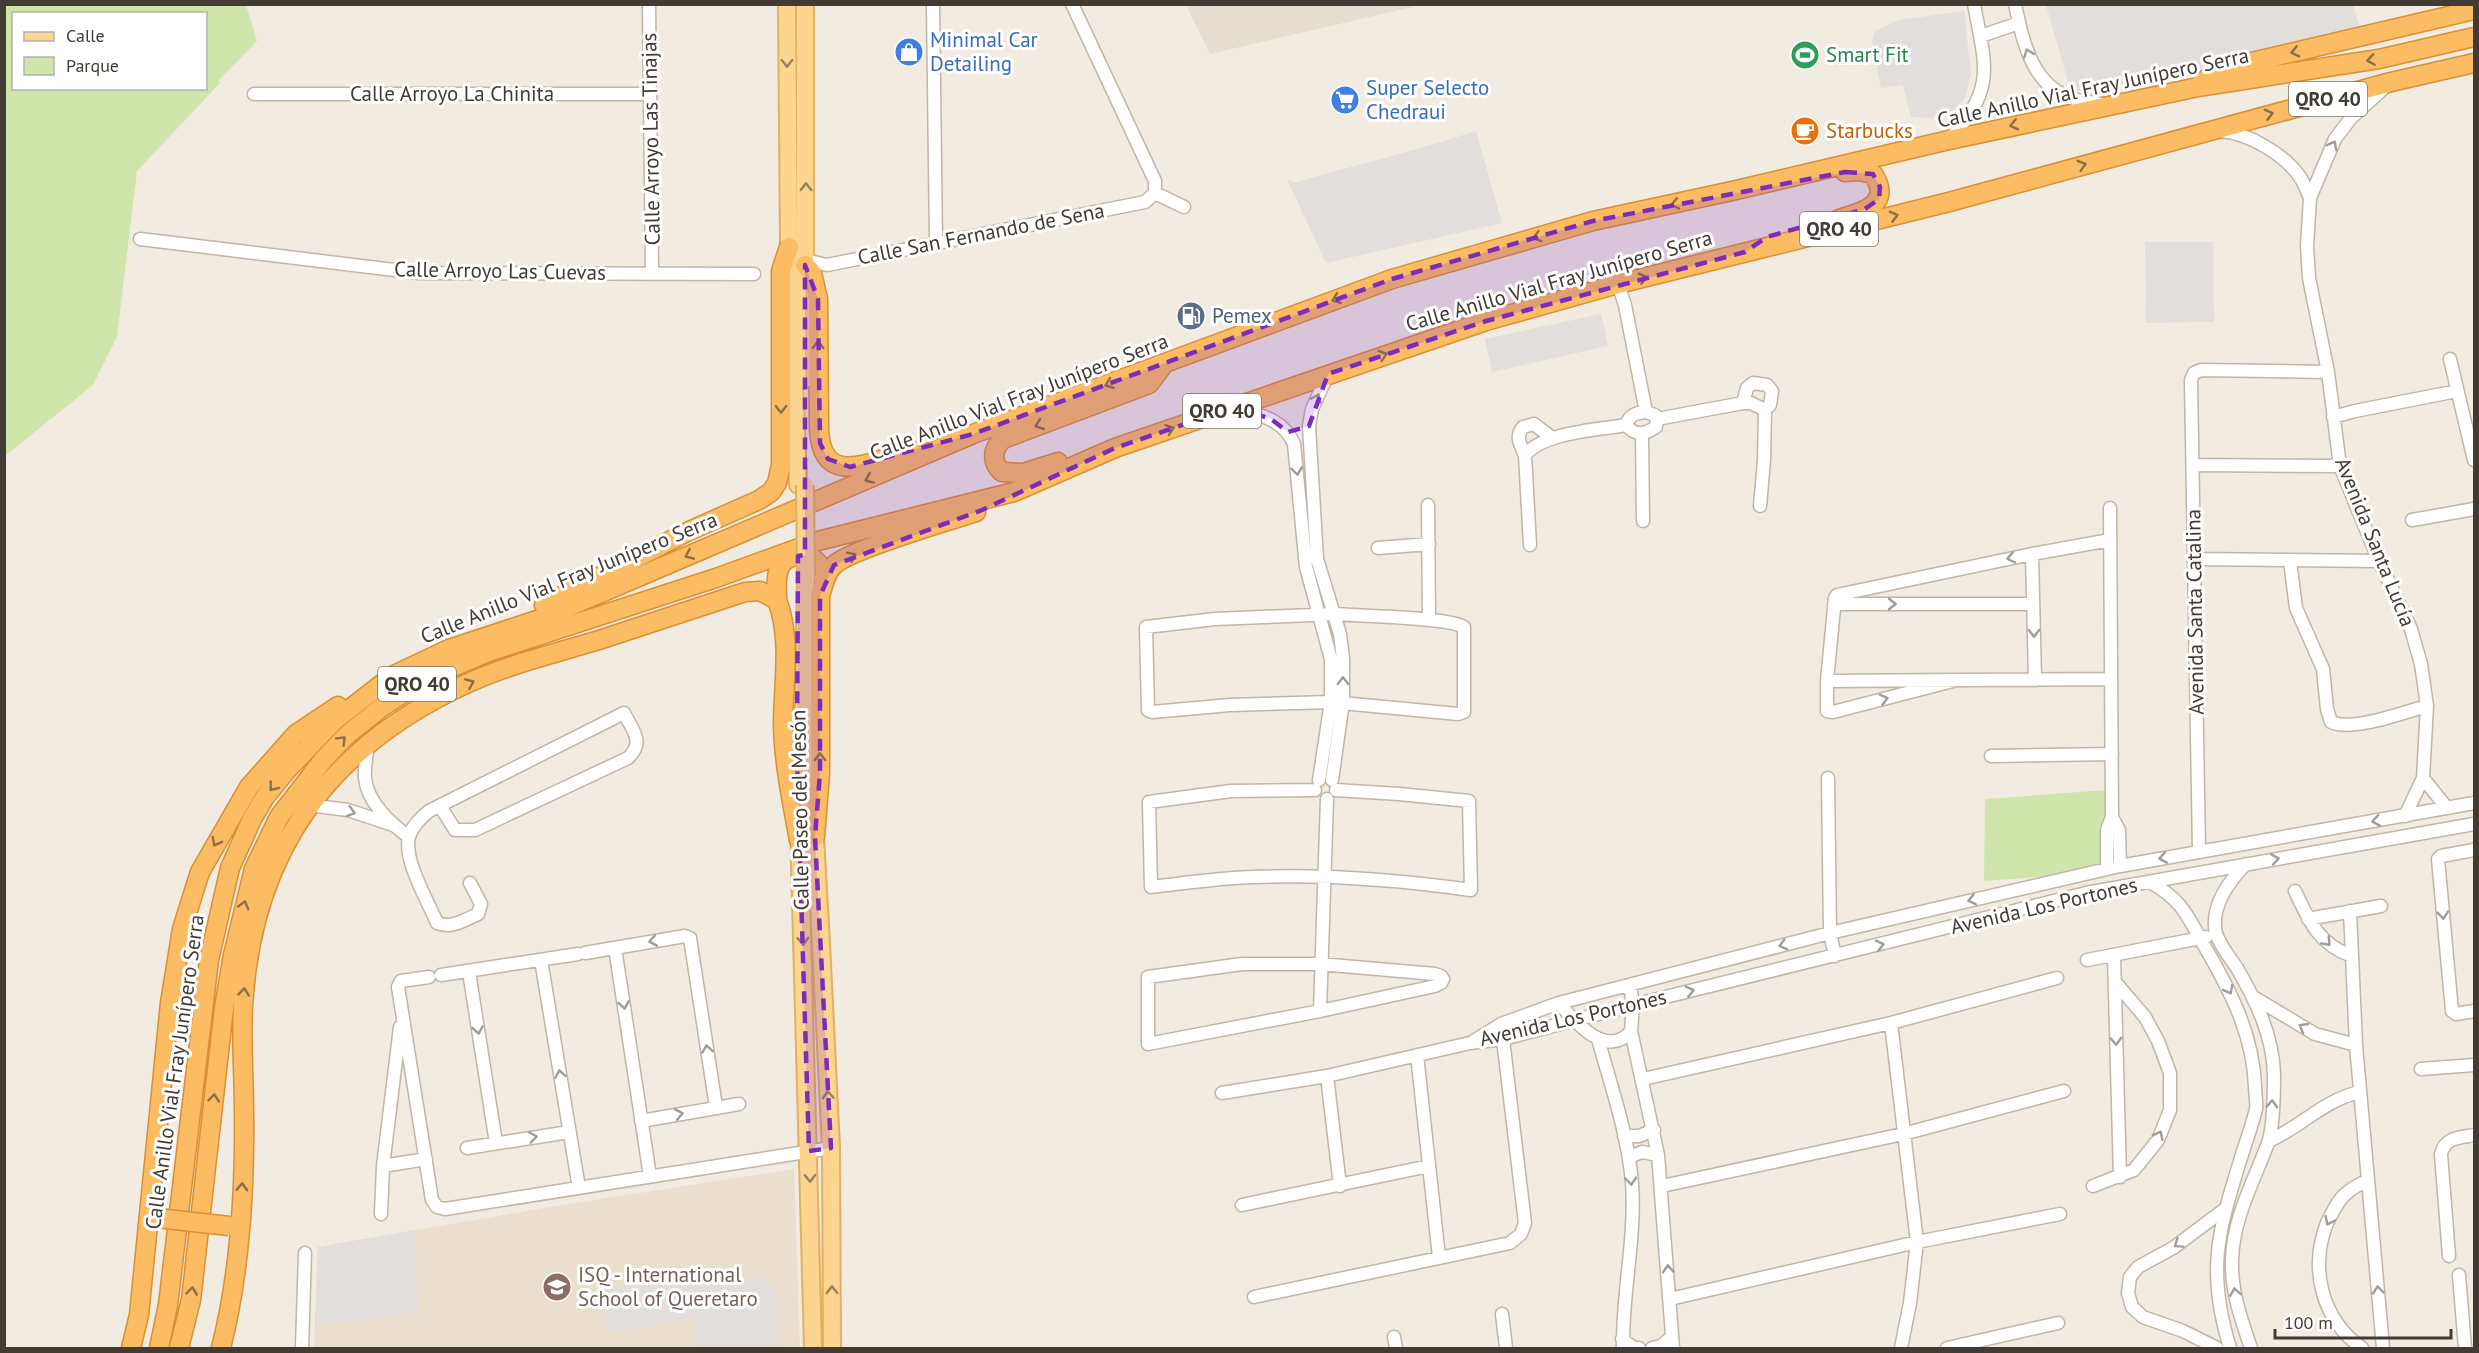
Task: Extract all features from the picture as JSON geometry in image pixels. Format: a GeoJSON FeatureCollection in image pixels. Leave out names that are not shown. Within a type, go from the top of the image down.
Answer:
{"type":"FeatureCollection","features":[{"type":"Feature","properties":{"kind":"highway"},"geometry":{"type":"LineString","coordinates":[[2198,87],[2218,70],[2475,10]]}},
{"type":"Feature","properties":{"kind":"highway","name":"Calle Anillo Vial Fray Junípero Serra"},"geometry":{"type":"LineString","coordinates":[[159,1348],[168,1305],[209,960],[230,868],[252,819],[265,797],[286,771],[334,721],[392,676],[419,662],[540,619],[973,434],[1392,279],[1593,221],[1949,140],[2106,105],[2198,87],[2379,59],[2475,37]]}},
{"type":"Feature","properties":{"kind":"highway","name":"Calle Anillo Vial Fray Junípero Serra"},"geometry":{"type":"LineString","coordinates":[[179,1348],[191,1300],[232,956],[254,869],[279,816],[317,767],[347,735],[397,696],[427,678],[491,651],[716,578],[818,541],[1014,492],[1115,448],[1486,321],[1618,284],[1948,202],[2391,82],[2471,65]]}},
{"type":"Feature","properties":{"kind":"highway"},"geometry":{"type":"LineString","coordinates":[[1732,191],[1785,187],[1845,172],[1859,171],[1873,174],[1880,187],[1879,199],[1865,209],[1852,215],[1767,237],[1745,252]]}},
{"type":"Feature","properties":{"kind":"highway"},"geometry":{"type":"LineString","coordinates":[[475,641],[643,554],[759,500],[771,492],[777,483],[781,465],[781,271],[789,247]]}},
{"type":"Feature","properties":{"kind":"highway"},"geometry":{"type":"LineString","coordinates":[[801,268],[812,273],[818,299],[819,429],[821,449],[828,459],[841,466],[862,466],[973,434]]}},
{"type":"Feature","properties":{"kind":"highway"},"geometry":{"type":"LineString","coordinates":[[1115,448],[1086,452],[1023,473],[1002,472],[994,458],[997,445],[1003,439],[1149,384],[1164,364]]}},
{"type":"Feature","properties":{"kind":"highway"},"geometry":{"type":"LineString","coordinates":[[807,839],[820,773],[820,596],[824,581],[834,565],[857,554],[982,510],[1014,492]]}},
{"type":"Feature","properties":{"kind":"highway"},"geometry":{"type":"LineString","coordinates":[[807,839],[786,767],[783,727],[785,627],[777,600],[776,580],[781,564],[789,558],[801,556],[813,558],[819,564],[824,581]]}},
{"type":"Feature","properties":{"kind":"highway"},"geometry":{"type":"LineString","coordinates":[[599,639],[716,578]]}},
{"type":"Feature","properties":{"kind":"highway"},"geometry":{"type":"LineString","coordinates":[[221,1348],[234,1281],[234,1227],[244,1115],[243,1007],[248,958],[259,906],[276,863],[308,805],[335,773],[404,716],[470,682],[540,657],[745,592],[760,591],[777,600]]}},
{"type":"Feature","properties":{"kind":"highway"},"geometry":{"type":"LineString","coordinates":[[131,1348],[139,1315],[153,1218],[170,1003],[182,929],[200,872],[249,788],[296,734],[349,698],[392,676]]}},
{"type":"Feature","properties":{"kind":"highway"},"geometry":{"type":"LineString","coordinates":[[153,1218],[234,1227]]}},
{"type":"Feature","properties":{"kind":"main road"},"geometry":{"type":"LineString","coordinates":[[787,4],[789,247],[801,268]]}},
{"type":"Feature","properties":{"kind":"main road"},"geometry":{"type":"LineString","coordinates":[[801,268],[805,4]]}},
{"type":"Feature","properties":{"kind":"main road","name":"Calle Paseo del Mesón"},"geometry":{"type":"LineString","coordinates":[[801,268],[802,576],[796,763],[807,839],[831,1148],[832,1348]]}},
{"type":"Feature","properties":{"kind":"main road","name":"Calle Paseo del Mesón"},"geometry":{"type":"LineString","coordinates":[[807,839],[813,1348]]}},
{"type":"Feature","properties":{"kind":"street","name":"Calle Arroyo Las Tinajas"},"geometry":{"type":"LineString","coordinates":[[649,4],[652,273]]}},
{"type":"Feature","properties":{"kind":"street"},"geometry":{"type":"LineString","coordinates":[[933,4],[936,244]]}},
{"type":"Feature","properties":{"kind":"street"},"geometry":{"type":"LineString","coordinates":[[1072,4],[1155,182],[1155,193],[1184,207]]}},
{"type":"Feature","properties":{"kind":"street"},"geometry":{"type":"LineString","coordinates":[[1949,140],[1970,116],[1981,94],[1985,74],[1981,36],[1974,4]]}},
{"type":"Feature","properties":{"kind":"street"},"geometry":{"type":"LineString","coordinates":[[2014,4],[2030,61],[2044,81],[2074,99],[2106,105]]}},
{"type":"Feature","properties":{"kind":"street"},"geometry":{"type":"LineString","coordinates":[[1981,36],[2019,23]]}},
{"type":"Feature","properties":{"kind":"street","name":"Avenida Santa Lucía"},"geometry":{"type":"LineString","coordinates":[[2391,82],[2363,106],[2336,139],[2310,198],[2307,246],[2309,278],[2328,372],[2340,466],[2379,561],[2411,629],[2421,664],[2427,706],[2423,778],[2405,816]]}},
{"type":"Feature","properties":{"kind":"street","name":"Calle Arroyo La Chinita"},"geometry":{"type":"LineString","coordinates":[[254,94],[650,94]]}},
{"type":"Feature","properties":{"kind":"street"},"geometry":{"type":"LineString","coordinates":[[2211,130],[2236,132],[2285,161],[2300,178],[2310,198]]}},
{"type":"Feature","properties":{"kind":"street","name":"Calle San Fernando de Sena"},"geometry":{"type":"LineString","coordinates":[[801,268],[827,265],[1145,202],[1155,193]]}},
{"type":"Feature","properties":{"kind":"street","name":"Calle Arroyo Las Cuevas"},"geometry":{"type":"LineString","coordinates":[[140,239],[419,273],[754,274]]}},
{"type":"Feature","properties":{"kind":"street"},"geometry":{"type":"LineString","coordinates":[[1618,284],[1626,305],[1640,408]]}},
{"type":"Feature","properties":{"kind":"street"},"geometry":{"type":"LineString","coordinates":[[2450,359],[2475,460]]}},
{"type":"Feature","properties":{"kind":"street","name":"Avenida Santa Catalina"},"geometry":{"type":"LineString","coordinates":[[2199,851],[2191,380],[2194,373],[2201,370],[2328,372]]}},
{"type":"Feature","properties":{"kind":"street"},"geometry":{"type":"LineString","coordinates":[[1328,374],[1312,409],[1309,426],[1305,560],[1331,659],[1337,702]]}},
{"type":"Feature","properties":{"kind":"street"},"geometry":{"type":"LineString","coordinates":[[1743,403],[1747,388],[1753,383],[1759,382],[1767,385],[1772,391],[1770,405],[1765,410],[1760,506]]}},
{"type":"Feature","properties":{"kind":"street"},"geometry":{"type":"LineString","coordinates":[[2333,417],[2457,391]]}},
{"type":"Feature","properties":{"kind":"street"},"geometry":{"type":"LineString","coordinates":[[1657,419],[1743,403],[1751,403],[1765,410]]}},
{"type":"Feature","properties":{"kind":"street"},"geometry":{"type":"LineString","coordinates":[[1235,407],[1271,419],[1288,432],[1294,444],[1317,559],[1340,634],[1337,702],[1326,788],[1320,1011]]}},
{"type":"Feature","properties":{"kind":"street"},"geometry":{"type":"LineString","coordinates":[[1626,425],[1631,431],[1642,434],[1656,427],[1655,415],[1640,408]]}},
{"type":"Feature","properties":{"kind":"street"},"geometry":{"type":"LineString","coordinates":[[1626,425],[1640,408]]}},
{"type":"Feature","properties":{"kind":"street"},"geometry":{"type":"LineString","coordinates":[[1530,545],[1525,455],[1518,438],[1523,427],[1534,424],[1552,438]]}},
{"type":"Feature","properties":{"kind":"street"},"geometry":{"type":"LineString","coordinates":[[1525,455],[1537,444],[1552,438],[1626,425]]}},
{"type":"Feature","properties":{"kind":"street"},"geometry":{"type":"LineString","coordinates":[[1288,432],[1309,426]]}},
{"type":"Feature","properties":{"kind":"street"},"geometry":{"type":"LineString","coordinates":[[1642,434],[1643,521]]}},
{"type":"Feature","properties":{"kind":"street"},"geometry":{"type":"LineString","coordinates":[[2194,465],[2340,466]]}},
{"type":"Feature","properties":{"kind":"street"},"geometry":{"type":"LineString","coordinates":[[1428,505],[1429,620]]}},
{"type":"Feature","properties":{"kind":"street"},"geometry":{"type":"LineString","coordinates":[[2107,869],[2107,830],[2112,817],[2110,508]]}},
{"type":"Feature","properties":{"kind":"street"},"geometry":{"type":"LineString","coordinates":[[2412,520],[2475,508]]}},
{"type":"Feature","properties":{"kind":"street"},"geometry":{"type":"LineString","coordinates":[[1953,681],[1833,712],[1827,711],[1827,681],[1834,604],[1837,595],[2110,540]]}},
{"type":"Feature","properties":{"kind":"street"},"geometry":{"type":"LineString","coordinates":[[1378,548],[1429,544]]}},
{"type":"Feature","properties":{"kind":"street"},"geometry":{"type":"LineString","coordinates":[[2032,554],[2035,680]]}},
{"type":"Feature","properties":{"kind":"street"},"geometry":{"type":"LineString","coordinates":[[2194,559],[2379,561]]}},
{"type":"Feature","properties":{"kind":"street"},"geometry":{"type":"LineString","coordinates":[[2290,561],[2296,608],[2323,669],[2327,710],[2331,722],[2340,726],[2355,725],[2427,706]]}},
{"type":"Feature","properties":{"kind":"street"},"geometry":{"type":"LineString","coordinates":[[1834,604],[2033,604]]}},
{"type":"Feature","properties":{"kind":"street"},"geometry":{"type":"LineString","coordinates":[[1335,614],[1459,623],[1464,627],[1464,712],[1458,714],[1337,702],[1148,710],[1146,704],[1146,627],[1215,619],[1335,614]]}},
{"type":"Feature","properties":{"kind":"street"},"geometry":{"type":"LineString","coordinates":[[1827,681],[2111,680]]}},
{"type":"Feature","properties":{"kind":"street"},"geometry":{"type":"LineString","coordinates":[[440,806],[455,830],[475,830],[628,758],[636,750],[638,741],[624,712],[440,806],[418,820],[409,837],[409,857],[437,922],[445,926],[456,924],[478,914],[481,904],[470,883]]}},
{"type":"Feature","properties":{"kind":"street"},"geometry":{"type":"LineString","coordinates":[[368,744],[364,776],[366,787],[393,825],[409,837]]}},
{"type":"Feature","properties":{"kind":"street"},"geometry":{"type":"LineString","coordinates":[[1991,756],[2112,754]]}},
{"type":"Feature","properties":{"kind":"street"},"geometry":{"type":"LineString","coordinates":[[1828,778],[1830,933],[1835,956]]}},
{"type":"Feature","properties":{"kind":"street"},"geometry":{"type":"LineString","coordinates":[[2423,778],[2447,808]]}},
{"type":"Feature","properties":{"kind":"street"},"geometry":{"type":"LineString","coordinates":[[1326,788],[1469,801],[1471,890],[1397,880],[1324,876],[1233,878],[1151,887],[1149,802],[1231,791],[1326,788]]}},
{"type":"Feature","properties":{"kind":"street","name":"Avenida Los Portones"},"geometry":{"type":"LineString","coordinates":[[1470,1043],[1501,1024],[1559,1003],[1830,933],[2120,866],[2475,803]]}},
{"type":"Feature","properties":{"kind":"street"},"geometry":{"type":"LineString","coordinates":[[308,805],[348,810],[393,825]]}},
{"type":"Feature","properties":{"kind":"street"},"geometry":{"type":"LineString","coordinates":[[2112,817],[2119,830],[2120,866]]}},
{"type":"Feature","properties":{"kind":"street","name":"Avenida Los Portones"},"geometry":{"type":"LineString","coordinates":[[1470,1043],[1503,1039],[2086,893],[2475,824]]}},
{"type":"Feature","properties":{"kind":"street"},"geometry":{"type":"LineString","coordinates":[[2475,850],[2440,856],[2438,859],[2452,1011],[2456,1014],[2475,1011]]}},
{"type":"Feature","properties":{"kind":"street"},"geometry":{"type":"LineString","coordinates":[[2247,864],[2226,888],[2216,920],[2216,934],[2255,998],[2268,1037],[2274,1074],[2269,1140],[2249,1184],[2232,1258],[2233,1286],[2238,1312],[2251,1348]]}},
{"type":"Feature","properties":{"kind":"street"},"geometry":{"type":"LineString","coordinates":[[2083,874],[2086,893]]}},
{"type":"Feature","properties":{"kind":"street"},"geometry":{"type":"LineString","coordinates":[[2150,882],[2168,892],[2182,906],[2236,1004],[2246,1029],[2254,1069],[2256,1108],[2225,1209],[2216,1258],[2216,1285],[2220,1316],[2230,1348]]}},
{"type":"Feature","properties":{"kind":"street"},"geometry":{"type":"LineString","coordinates":[[2295,891],[2308,919],[2336,950],[2352,956]]}},
{"type":"Feature","properties":{"kind":"street"},"geometry":{"type":"LineString","coordinates":[[2308,919],[2380,906]]}},
{"type":"Feature","properties":{"kind":"street"},"geometry":{"type":"LineString","coordinates":[[2350,911],[2356,1045],[2383,1348]]}},
{"type":"Feature","properties":{"kind":"street"},"geometry":{"type":"LineString","coordinates":[[2087,960],[2216,934]]}},
{"type":"Feature","properties":{"kind":"street"},"geometry":{"type":"LineString","coordinates":[[716,1107],[690,938],[685,936],[398,983],[432,1200],[437,1207],[445,1209],[831,1148]]}},
{"type":"Feature","properties":{"kind":"street"},"geometry":{"type":"LineString","coordinates":[[615,948],[650,1176]]}},
{"type":"Feature","properties":{"kind":"street"},"geometry":{"type":"LineString","coordinates":[[2114,956],[2120,1177]]}},
{"type":"Feature","properties":{"kind":"street"},"geometry":{"type":"LineString","coordinates":[[541,960],[579,1188]]}},
{"type":"Feature","properties":{"kind":"street"},"geometry":{"type":"LineString","coordinates":[[1242,964],[1320,964],[1435,974],[1442,976],[1443,979],[1435,986],[1320,1011],[1148,1044],[1148,977],[1242,964]]}},
{"type":"Feature","properties":{"kind":"street"},"geometry":{"type":"LineString","coordinates":[[469,972],[496,1143]]}},
{"type":"Feature","properties":{"kind":"street"},"geometry":{"type":"LineString","coordinates":[[1643,1079],[1891,1023],[2057,978]]}},
{"type":"Feature","properties":{"kind":"street"},"geometry":{"type":"LineString","coordinates":[[2093,1186],[2134,1170],[2158,1140],[2170,1110],[2170,1073],[2158,1041],[2145,1017],[2115,982]]}},
{"type":"Feature","properties":{"kind":"street"},"geometry":{"type":"LineString","coordinates":[[1630,985],[1633,1005],[1631,1031],[1654,1130],[1662,1186],[1673,1343],[1652,1348]]}},
{"type":"Feature","properties":{"kind":"street"},"geometry":{"type":"LineString","coordinates":[[2255,998],[2314,1034],[2356,1045]]}},
{"type":"Feature","properties":{"kind":"street"},"geometry":{"type":"LineString","coordinates":[[1559,1003],[1598,1039],[1613,1042],[1631,1031]]}},
{"type":"Feature","properties":{"kind":"street"},"geometry":{"type":"LineString","coordinates":[[381,1214],[382,1166],[401,1011]]}},
{"type":"Feature","properties":{"kind":"street"},"geometry":{"type":"LineString","coordinates":[[1891,1023],[1917,1242],[1910,1304],[1901,1348]]}},
{"type":"Feature","properties":{"kind":"street"},"geometry":{"type":"LineString","coordinates":[[1254,1297],[1510,1243],[1521,1234],[1525,1223],[1501,1024]]}},
{"type":"Feature","properties":{"kind":"street"},"geometry":{"type":"LineString","coordinates":[[1598,1039],[1629,1157],[1632,1200],[1631,1251],[1622,1344],[1639,1348]]}},
{"type":"Feature","properties":{"kind":"street"},"geometry":{"type":"LineString","coordinates":[[1222,1093],[1327,1076],[1470,1043]]}},
{"type":"Feature","properties":{"kind":"street"},"geometry":{"type":"LineString","coordinates":[[1417,1055],[1439,1257]]}},
{"type":"Feature","properties":{"kind":"street"},"geometry":{"type":"LineString","coordinates":[[2421,1069],[2475,1065]]}},
{"type":"Feature","properties":{"kind":"street"},"geometry":{"type":"LineString","coordinates":[[1327,1076],[1340,1186]]}},
{"type":"Feature","properties":{"kind":"street"},"geometry":{"type":"LineString","coordinates":[[1662,1186],[1903,1134],[2064,1091]]}},
{"type":"Feature","properties":{"kind":"street"},"geometry":{"type":"LineString","coordinates":[[2269,1140],[2289,1132],[2324,1106],[2360,1092]]}},
{"type":"Feature","properties":{"kind":"street"},"geometry":{"type":"LineString","coordinates":[[641,1121],[739,1104]]}},
{"type":"Feature","properties":{"kind":"street"},"geometry":{"type":"LineString","coordinates":[[1624,1136],[1639,1136],[1654,1130]]}},
{"type":"Feature","properties":{"kind":"street"},"geometry":{"type":"LineString","coordinates":[[467,1148],[569,1132]]}},
{"type":"Feature","properties":{"kind":"street"},"geometry":{"type":"LineString","coordinates":[[2449,1256],[2440,1154],[2443,1146],[2450,1140],[2475,1135]]}},
{"type":"Feature","properties":{"kind":"street"},"geometry":{"type":"LineString","coordinates":[[1629,1157],[1642,1152],[1658,1155]]}},
{"type":"Feature","properties":{"kind":"street"},"geometry":{"type":"LineString","coordinates":[[382,1166],[426,1159]]}},
{"type":"Feature","properties":{"kind":"street"},"geometry":{"type":"LineString","coordinates":[[1242,1205],[1429,1166]]}},
{"type":"Feature","properties":{"kind":"street"},"geometry":{"type":"LineString","coordinates":[[2234,1180],[2249,1184]]}},
{"type":"Feature","properties":{"kind":"street"},"geometry":{"type":"LineString","coordinates":[[2362,1348],[2347,1335],[2330,1312],[2319,1280],[2318,1268],[2319,1250],[2330,1218],[2347,1192],[2368,1180]]}},
{"type":"Feature","properties":{"kind":"street"},"geometry":{"type":"LineString","coordinates":[[2217,1348],[2182,1331],[2143,1317],[2132,1307],[2128,1293],[2130,1277],[2138,1267],[2173,1248],[2225,1209]]}},
{"type":"Feature","properties":{"kind":"street"},"geometry":{"type":"LineString","coordinates":[[1670,1299],[1917,1242],[2060,1214]]}},
{"type":"Feature","properties":{"kind":"street"},"geometry":{"type":"LineString","coordinates":[[302,1348],[305,1253]]}},
{"type":"Feature","properties":{"kind":"street"},"geometry":{"type":"LineString","coordinates":[[2459,1275],[2465,1348]]}},
{"type":"Feature","properties":{"kind":"street"},"geometry":{"type":"LineString","coordinates":[[1502,1314],[1506,1348]]}},
{"type":"Feature","properties":{"kind":"street"},"geometry":{"type":"LineString","coordinates":[[1947,1348],[2058,1323]]}},
{"type":"Feature","properties":{"kind":"highlighted area"},"geometry":{"type":"Polygon","coordinates":[[[1845,172],[1873,174],[1880,187],[1879,199],[1865,209],[1767,237],[1745,252],[1486,321],[1328,374],[1309,426],[1288,432],[1271,419],[1235,407],[1115,448],[982,510],[834,565],[820,596],[820,773],[815,837],[831,1148],[809,1151],[797,763],[798,556],[805,555],[805,265],[818,299],[820,443],[828,459],[850,467],[973,434],[1392,279],[1593,221],[1845,172]]]}},
{"type":"Feature","properties":{"kind":"shaded area"},"geometry":{"type":"Polygon","coordinates":[[[1186,5],[1421,5],[1210,54],[1186,5]]]}},
{"type":"Feature","properties":{"kind":"shaded area"},"geometry":{"type":"Polygon","coordinates":[[[2046,5],[2353,5],[2362,36],[2238,65],[2071,92],[2046,5]]]}},
{"type":"Feature","properties":{"kind":"shaded area"},"geometry":{"type":"Polygon","coordinates":[[[1964,11],[1971,74],[1965,98],[1950,113],[1932,118],[1911,117],[1903,85],[1881,88],[1872,42],[1874,32],[1898,20],[1964,11]]]}},
{"type":"Feature","properties":{"kind":"shaded area"},"geometry":{"type":"Polygon","coordinates":[[[1476,131],[1502,223],[1326,263],[1287,179],[1293,183],[1476,131]]]}},
{"type":"Feature","properties":{"kind":"shaded area"},"geometry":{"type":"Polygon","coordinates":[[[2145,242],[2213,242],[2214,322],[2146,323],[2145,242]]]}},
{"type":"Feature","properties":{"kind":"shaded area"},"geometry":{"type":"Polygon","coordinates":[[[1601,314],[1608,346],[1492,372],[1485,339],[1601,314]]]}},
{"type":"Feature","properties":{"kind":"shaded area","name":"ISQ - International School of Queretaro"},"geometry":{"type":"Polygon","coordinates":[[[794,1169],[800,1348],[314,1348],[318,1247],[556,1206],[794,1169]]]}},
{"type":"Feature","properties":{"kind":"shaded area"},"geometry":{"type":"Polygon","coordinates":[[[415,1230],[418,1312],[315,1326],[318,1247],[415,1230]]]}},
{"type":"Feature","properties":{"kind":"shaded area"},"geometry":{"type":"Polygon","coordinates":[[[767,1278],[768,1284],[775,1284],[777,1346],[699,1348],[693,1318],[609,1333],[603,1307],[594,1307],[593,1292],[607,1291],[608,1285],[677,1285],[678,1279],[767,1278]]]}},
{"type":"Feature","properties":{"kind":"green space"},"geometry":{"type":"Polygon","coordinates":[[[5,4],[246,5],[257,41],[137,171],[117,337],[93,385],[5,456],[5,4]]]}},
{"type":"Feature","properties":{"kind":"green space"},"geometry":{"type":"Polygon","coordinates":[[[2107,790],[2105,872],[1984,881],[1985,799],[2107,790]]]}},
{"type":"Feature","properties":{"kind":"place","name":"Minimal Car Detailing"},"geometry":{"type":"Point","coordinates":[909,52]}},
{"type":"Feature","properties":{"kind":"place","name":"Smart Fit"},"geometry":{"type":"Point","coordinates":[1805,55]}},
{"type":"Feature","properties":{"kind":"place","name":"Super Selecto Chedraui"},"geometry":{"type":"Point","coordinates":[1345,100]}},
{"type":"Feature","properties":{"kind":"place","name":"Starbucks"},"geometry":{"type":"Point","coordinates":[1805,131]}},
{"type":"Feature","properties":{"kind":"place","name":"Pemex"},"geometry":{"type":"Point","coordinates":[1191,316]}},
{"type":"Feature","properties":{"kind":"place","name":"ISQ - International School of Queretaro"},"geometry":{"type":"Point","coordinates":[557,1287]}}]}
